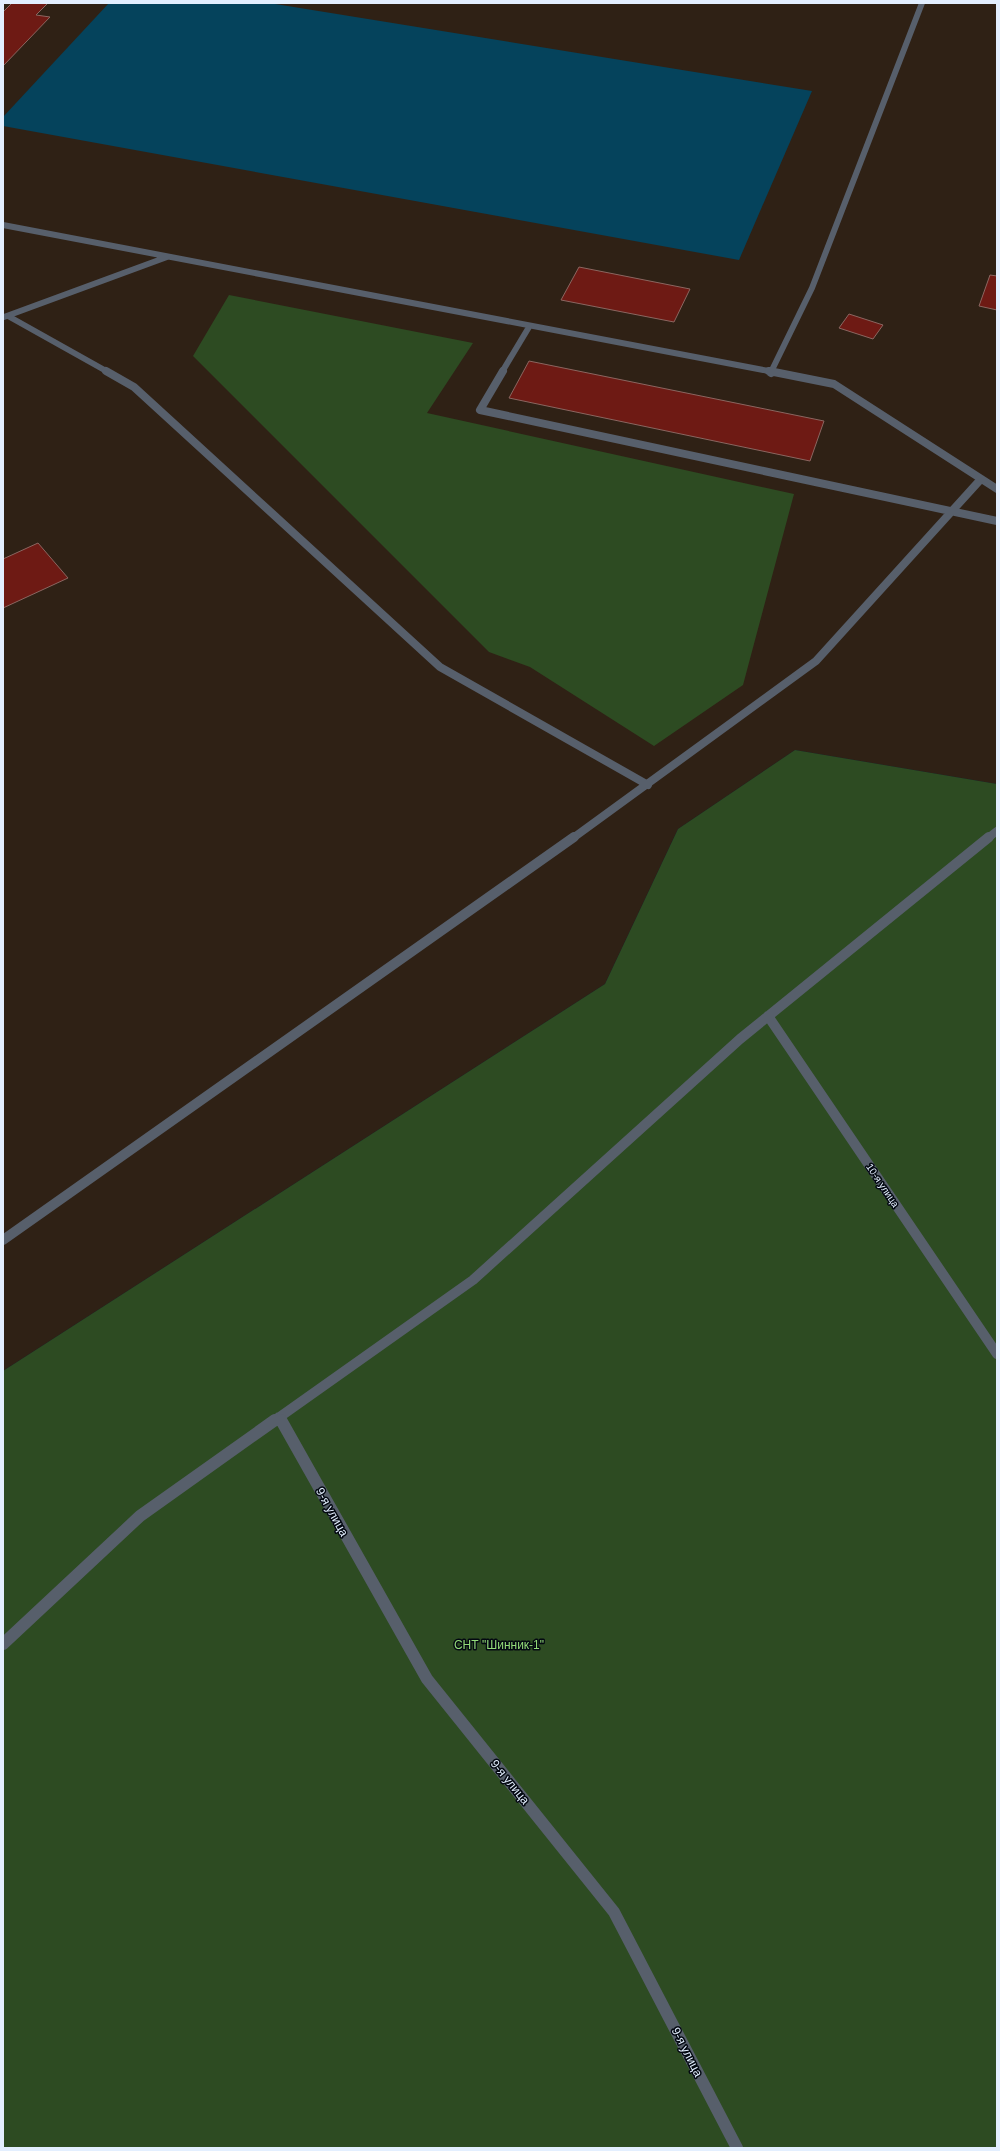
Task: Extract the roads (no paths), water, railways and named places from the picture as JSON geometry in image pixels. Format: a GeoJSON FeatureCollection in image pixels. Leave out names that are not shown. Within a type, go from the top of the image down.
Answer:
{"type":"FeatureCollection","features":[{"type":"Feature","properties":{"kind":"street"},"geometry":{"type":"LineString","coordinates":[[771,372],[812,288],[922,3]]}},
{"type":"Feature","properties":{"kind":"street"},"geometry":{"type":"LineString","coordinates":[[3,225],[529,327],[834,384],[997,489]]}},
{"type":"Feature","properties":{"kind":"street"},"geometry":{"type":"LineString","coordinates":[[6,317],[167,257]]}},
{"type":"Feature","properties":{"kind":"street"},"geometry":{"type":"LineString","coordinates":[[6,317],[134,387],[440,668],[648,785]]}},
{"type":"Feature","properties":{"kind":"street"},"geometry":{"type":"LineString","coordinates":[[529,327],[480,410],[997,521]]}},
{"type":"Feature","properties":{"kind":"street"},"geometry":{"type":"LineString","coordinates":[[3,1240],[648,785],[816,660],[981,479]]}},
{"type":"Feature","properties":{"kind":"street"},"geometry":{"type":"LineString","coordinates":[[3,1644],[140,1516],[473,1280],[740,1039],[997,831]]}},
{"type":"Feature","properties":{"kind":"street","name":"10-я улица"},"geometry":{"type":"LineString","coordinates":[[768,1016],[997,1354]]}},
{"type":"Feature","properties":{"kind":"street","name":"9-я улица"},"geometry":{"type":"LineString","coordinates":[[279,1417],[426,1679],[614,1912],[737,2148]]}},
{"type":"Feature","properties":{"kind":"water"},"geometry":{"type":"Polygon","coordinates":[[[109,3],[269,3],[812,91],[739,260],[3,126],[3,117],[109,3]]]}},
{"type":"Feature","properties":{"kind":"park label","name":"СНТ \"Шинник-1\""},"geometry":{"type":"Point","coordinates":[499,1645]}}]}
